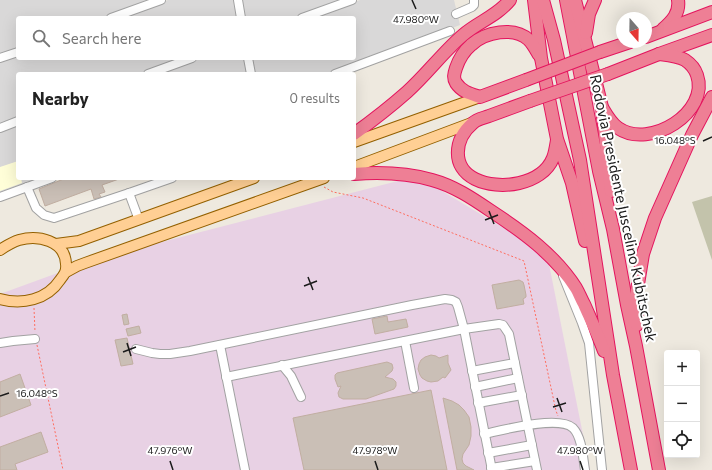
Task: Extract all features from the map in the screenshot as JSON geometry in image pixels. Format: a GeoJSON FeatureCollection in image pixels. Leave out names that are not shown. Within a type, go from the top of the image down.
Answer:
{"type":"FeatureCollection","features":[{"type":"Feature","properties":{"kind":"highway"},"geometry":{"type":"LineString","coordinates":[[356,133],[407,92],[463,35],[493,16],[510,0]]}},
{"type":"Feature","properties":{"kind":"highway"},"geometry":{"type":"LineString","coordinates":[[534,0],[541,58],[557,139],[572,183],[589,255],[596,270]]}},
{"type":"Feature","properties":{"kind":"highway"},"geometry":{"type":"LineString","coordinates":[[543,0],[554,40],[580,160],[613,375],[631,470]]}},
{"type":"Feature","properties":{"kind":"highway","name":"Rodovia Presidente Juscelino Kubitschek"},"geometry":{"type":"LineString","coordinates":[[566,0],[599,171],[613,229],[659,470]]}},
{"type":"Feature","properties":{"kind":"highway"},"geometry":{"type":"LineString","coordinates":[[575,0],[602,107],[613,212],[613,229]]}},
{"type":"Feature","properties":{"kind":"highway"},"geometry":{"type":"LineString","coordinates":[[585,38],[589,14],[595,0]]}},
{"type":"Feature","properties":{"kind":"highway"},"geometry":{"type":"LineString","coordinates":[[659,32],[674,19],[679,9],[678,0]]}},
{"type":"Feature","properties":{"kind":"highway"},"geometry":{"type":"LineString","coordinates":[[652,34],[712,12]]}},
{"type":"Feature","properties":{"kind":"highway"},"geometry":{"type":"LineString","coordinates":[[541,58],[529,40],[522,36],[511,32],[497,33],[475,41],[467,49],[459,61],[454,79],[458,86],[463,90],[480,97],[616,47]]}},
{"type":"Feature","properties":{"kind":"highway"},"geometry":{"type":"LineString","coordinates":[[557,139],[553,158],[544,171],[524,182],[511,185],[490,183],[475,179],[462,167],[457,151],[462,136],[474,122],[712,35]]}},
{"type":"Feature","properties":{"kind":"highway"},"geometry":{"type":"LineString","coordinates":[[602,107],[617,127],[623,131],[635,134],[647,134],[660,131],[680,120],[690,109],[697,95],[699,85],[698,77],[692,66],[685,60],[676,56],[659,54]]}},
{"type":"Feature","properties":{"kind":"highway"},"geometry":{"type":"LineString","coordinates":[[636,346],[637,290],[643,254],[655,218],[692,135],[712,97]]}},
{"type":"Feature","properties":{"kind":"highway"},"geometry":{"type":"LineString","coordinates":[[356,174],[375,172],[417,176],[456,188],[511,224],[538,245],[560,266],[576,288],[599,338],[613,375]]}},
{"type":"Feature","properties":{"kind":"main road"},"geometry":{"type":"LineString","coordinates":[[356,141],[480,97]]}},
{"type":"Feature","properties":{"kind":"main road"},"geometry":{"type":"LineString","coordinates":[[356,166],[474,122]]}},
{"type":"Feature","properties":{"kind":"main road"},"geometry":{"type":"LineString","coordinates":[[56,244],[79,241],[249,180]]}},
{"type":"Feature","properties":{"kind":"main road"},"geometry":{"type":"LineString","coordinates":[[0,299],[10,302],[24,302],[43,296],[51,291],[66,272],[76,266],[318,180]]}},
{"type":"Feature","properties":{"kind":"main road"},"geometry":{"type":"LineString","coordinates":[[0,250],[18,240],[31,238],[43,239],[56,244],[62,250],[65,257],[66,272]]}},
{"type":"Feature","properties":{"kind":"street"},"geometry":{"type":"LineString","coordinates":[[117,16],[161,0]]}},
{"type":"Feature","properties":{"kind":"street"},"geometry":{"type":"LineString","coordinates":[[238,0],[241,16]]}},
{"type":"Feature","properties":{"kind":"street"},"geometry":{"type":"LineString","coordinates":[[308,16],[352,0]]}},
{"type":"Feature","properties":{"kind":"street"},"geometry":{"type":"LineString","coordinates":[[456,14],[472,7],[474,5],[474,0]]}},
{"type":"Feature","properties":{"kind":"street"},"geometry":{"type":"LineString","coordinates":[[340,72],[450,31]]}},
{"type":"Feature","properties":{"kind":"street"},"geometry":{"type":"LineString","coordinates":[[0,58],[16,53]]}},
{"type":"Feature","properties":{"kind":"street"},"geometry":{"type":"LineString","coordinates":[[154,72],[186,60]]}},
{"type":"Feature","properties":{"kind":"street"},"geometry":{"type":"LineString","coordinates":[[248,60],[251,72]]}},
{"type":"Feature","properties":{"kind":"street"},"geometry":{"type":"LineString","coordinates":[[0,128],[16,123]]}},
{"type":"Feature","properties":{"kind":"street"},"geometry":{"type":"LineString","coordinates":[[0,197],[46,180]]}},
{"type":"Feature","properties":{"kind":"street"},"geometry":{"type":"LineString","coordinates":[[27,187],[36,208],[44,215],[54,218],[166,180]]}},
{"type":"Feature","properties":{"kind":"street"},"geometry":{"type":"LineString","coordinates":[[129,193],[139,220]]}},
{"type":"Feature","properties":{"kind":"street"},"geometry":{"type":"LineString","coordinates":[[560,266],[588,343],[602,470]]}},
{"type":"Feature","properties":{"kind":"street"},"geometry":{"type":"LineString","coordinates":[[136,349],[170,354],[412,305],[446,299],[452,300],[456,302],[464,329],[491,469],[535,461]]}},
{"type":"Feature","properties":{"kind":"street"},"geometry":{"type":"LineString","coordinates":[[226,376],[464,329],[499,324],[503,325],[509,334],[537,470]]}},
{"type":"Feature","properties":{"kind":"street"},"geometry":{"type":"LineString","coordinates":[[0,343],[35,339]]}},
{"type":"Feature","properties":{"kind":"street"},"geometry":{"type":"LineString","coordinates":[[404,341],[414,388]]}},
{"type":"Feature","properties":{"kind":"street"},"geometry":{"type":"LineString","coordinates":[[220,345],[245,470]]}},
{"type":"Feature","properties":{"kind":"street"},"geometry":{"type":"LineString","coordinates":[[472,371],[515,362]]}},
{"type":"Feature","properties":{"kind":"street"},"geometry":{"type":"LineString","coordinates":[[282,365],[291,376],[301,397]]}},
{"type":"Feature","properties":{"kind":"street"},"geometry":{"type":"LineString","coordinates":[[475,387],[518,378]]}},
{"type":"Feature","properties":{"kind":"street"},"geometry":{"type":"LineString","coordinates":[[478,403],[522,395]]}},
{"type":"Feature","properties":{"kind":"street"},"geometry":{"type":"LineString","coordinates":[[484,434],[528,425],[552,422],[567,424],[573,428],[577,434],[585,470]]}},
{"type":"Feature","properties":{"kind":"street"},"geometry":{"type":"LineString","coordinates":[[488,453],[532,445]]}},
{"type":"Feature","properties":{"kind":"path"},"geometry":{"type":"LineString","coordinates":[[312,182],[333,192],[363,198],[524,261],[556,411],[560,423]]}},
{"type":"Feature","properties":{"kind":"path"},"geometry":{"type":"LineString","coordinates":[[34,299],[35,339],[63,470]]}},
{"type":"Feature","properties":{"kind":"shaded area"},"geometry":{"type":"Polygon","coordinates":[[[0,0],[154,0],[110,16],[16,16],[16,50],[0,56],[0,0]]]}},
{"type":"Feature","properties":{"kind":"shaded area"},"geometry":{"type":"Polygon","coordinates":[[[168,0],[235,0],[238,16],[124,16],[168,0]]]}},
{"type":"Feature","properties":{"kind":"shaded area"},"geometry":{"type":"Polygon","coordinates":[[[240,0],[345,0],[301,16],[243,16],[240,0]]]}},
{"type":"Feature","properties":{"kind":"shaded area"},"geometry":{"type":"Polygon","coordinates":[[[360,0],[454,0],[460,25],[335,72],[254,72],[251,60],[356,60],[356,16],[316,16],[360,0]]]}},
{"type":"Feature","properties":{"kind":"shaded area"},"geometry":{"type":"Polygon","coordinates":[[[16,55],[16,60],[180,60],[147,72],[16,72],[16,120],[0,126],[0,61],[16,55]]]}},
{"type":"Feature","properties":{"kind":"shaded area"},"geometry":{"type":"Polygon","coordinates":[[[193,60],[245,60],[248,72],[160,72],[193,60]]]}},
{"type":"Feature","properties":{"kind":"shaded area"},"geometry":{"type":"Polygon","coordinates":[[[16,125],[16,180],[36,180],[0,193],[0,131],[16,125]]]}},
{"type":"Feature","properties":{"kind":"shaded area"},"geometry":{"type":"Polygon","coordinates":[[[16,162],[16,180],[21,180],[22,183],[0,191],[0,167],[16,162]]]}},
{"type":"Feature","properties":{"kind":"shaded area"},"geometry":{"type":"Polygon","coordinates":[[[417,176],[547,254],[590,470],[0,470],[0,294],[96,259],[417,176]]]}},
{"type":"Feature","properties":{"kind":"shaded area"},"geometry":{"type":"Polygon","coordinates":[[[712,196],[712,260],[692,202],[712,196]]]}},
{"type":"Feature","properties":{"kind":"building"},"geometry":{"type":"Polygon","coordinates":[[[61,180],[116,180],[102,185],[105,192],[99,194],[101,197],[94,199],[91,189],[45,206],[39,189],[61,180]]]}},
{"type":"Feature","properties":{"kind":"building"},"geometry":{"type":"Polygon","coordinates":[[[519,280],[523,282],[524,285],[526,297],[523,299],[524,304],[497,309],[492,285],[519,280]]]}},
{"type":"Feature","properties":{"kind":"building"},"geometry":{"type":"Polygon","coordinates":[[[127,314],[129,324],[124,325],[122,315],[127,314]]]}},
{"type":"Feature","properties":{"kind":"building"},"geometry":{"type":"Polygon","coordinates":[[[387,316],[388,322],[406,319],[408,327],[375,334],[372,319],[387,316]]]}},
{"type":"Feature","properties":{"kind":"building"},"geometry":{"type":"Polygon","coordinates":[[[139,326],[141,333],[128,336],[126,329],[139,326]]]}},
{"type":"Feature","properties":{"kind":"building"},"geometry":{"type":"Polygon","coordinates":[[[127,338],[133,364],[121,366],[115,340],[127,338]]]}},
{"type":"Feature","properties":{"kind":"building"},"geometry":{"type":"Polygon","coordinates":[[[431,355],[439,358],[448,355],[448,363],[451,370],[445,378],[443,377],[438,381],[431,382],[422,378],[418,369],[421,360],[431,355]]]}},
{"type":"Feature","properties":{"kind":"building"},"geometry":{"type":"Polygon","coordinates":[[[387,362],[392,364],[393,368],[392,371],[385,377],[393,379],[396,382],[394,389],[366,399],[343,399],[339,397],[338,393],[341,386],[338,387],[335,379],[335,375],[337,373],[387,362]]]}},
{"type":"Feature","properties":{"kind":"building"},"geometry":{"type":"Polygon","coordinates":[[[20,374],[31,405],[0,417],[0,382],[20,374]]]}},
{"type":"Feature","properties":{"kind":"building"},"geometry":{"type":"Polygon","coordinates":[[[431,390],[447,470],[304,470],[293,418],[431,390]]]}},
{"type":"Feature","properties":{"kind":"building"},"geometry":{"type":"Polygon","coordinates":[[[443,398],[459,405],[469,417],[471,436],[469,445],[463,454],[462,459],[466,466],[474,470],[457,470],[443,398]]]}},
{"type":"Feature","properties":{"kind":"building"},"geometry":{"type":"Polygon","coordinates":[[[41,432],[48,452],[15,464],[17,470],[0,470],[0,447],[41,432]]]}}]}
